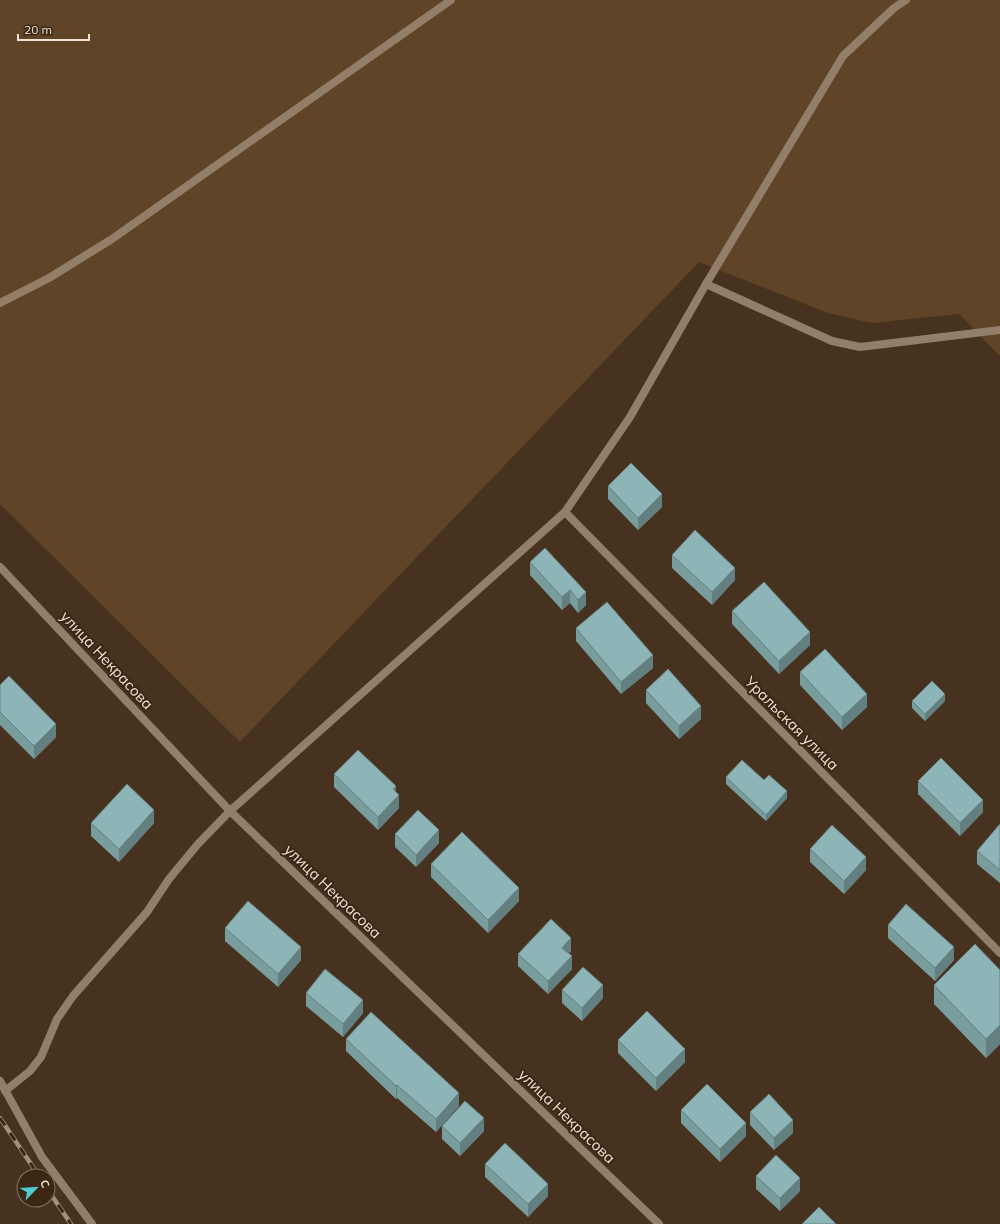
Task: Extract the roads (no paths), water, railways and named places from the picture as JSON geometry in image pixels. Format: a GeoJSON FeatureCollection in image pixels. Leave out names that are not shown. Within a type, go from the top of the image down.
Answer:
{"type":"FeatureCollection","features":[{"type":"Feature","properties":{"kind":"street"},"geometry":{"type":"LineString","coordinates":[[0,303],[49,278],[112,239],[451,0]]}},
{"type":"Feature","properties":{"kind":"street"},"geometry":{"type":"LineString","coordinates":[[5,1091],[30,1071],[41,1057],[57,1019],[73,996],[147,912],[169,879],[198,844],[230,811],[565,512],[630,417],[706,284],[843,56],[894,8],[906,0]]}},
{"type":"Feature","properties":{"kind":"street"},"geometry":{"type":"LineString","coordinates":[[706,284],[832,341],[860,347],[1000,330]]}},
{"type":"Feature","properties":{"kind":"street","name":"Уральская улица"},"geometry":{"type":"LineString","coordinates":[[565,512],[1000,953]]}},
{"type":"Feature","properties":{"kind":"street","name":"улица Некрасова"},"geometry":{"type":"LineString","coordinates":[[0,567],[230,811],[659,1224]]}},
{"type":"Feature","properties":{"kind":"street"},"geometry":{"type":"LineString","coordinates":[[0,1081],[42,1156],[92,1224]]}},
{"type":"Feature","properties":{"kind":"railway"},"geometry":{"type":"LineString","coordinates":[[0,1118],[34,1168]]}},
{"type":"Feature","properties":{"kind":"railway"},"geometry":{"type":"LineString","coordinates":[[56,1202],[71,1224]]}}]}
